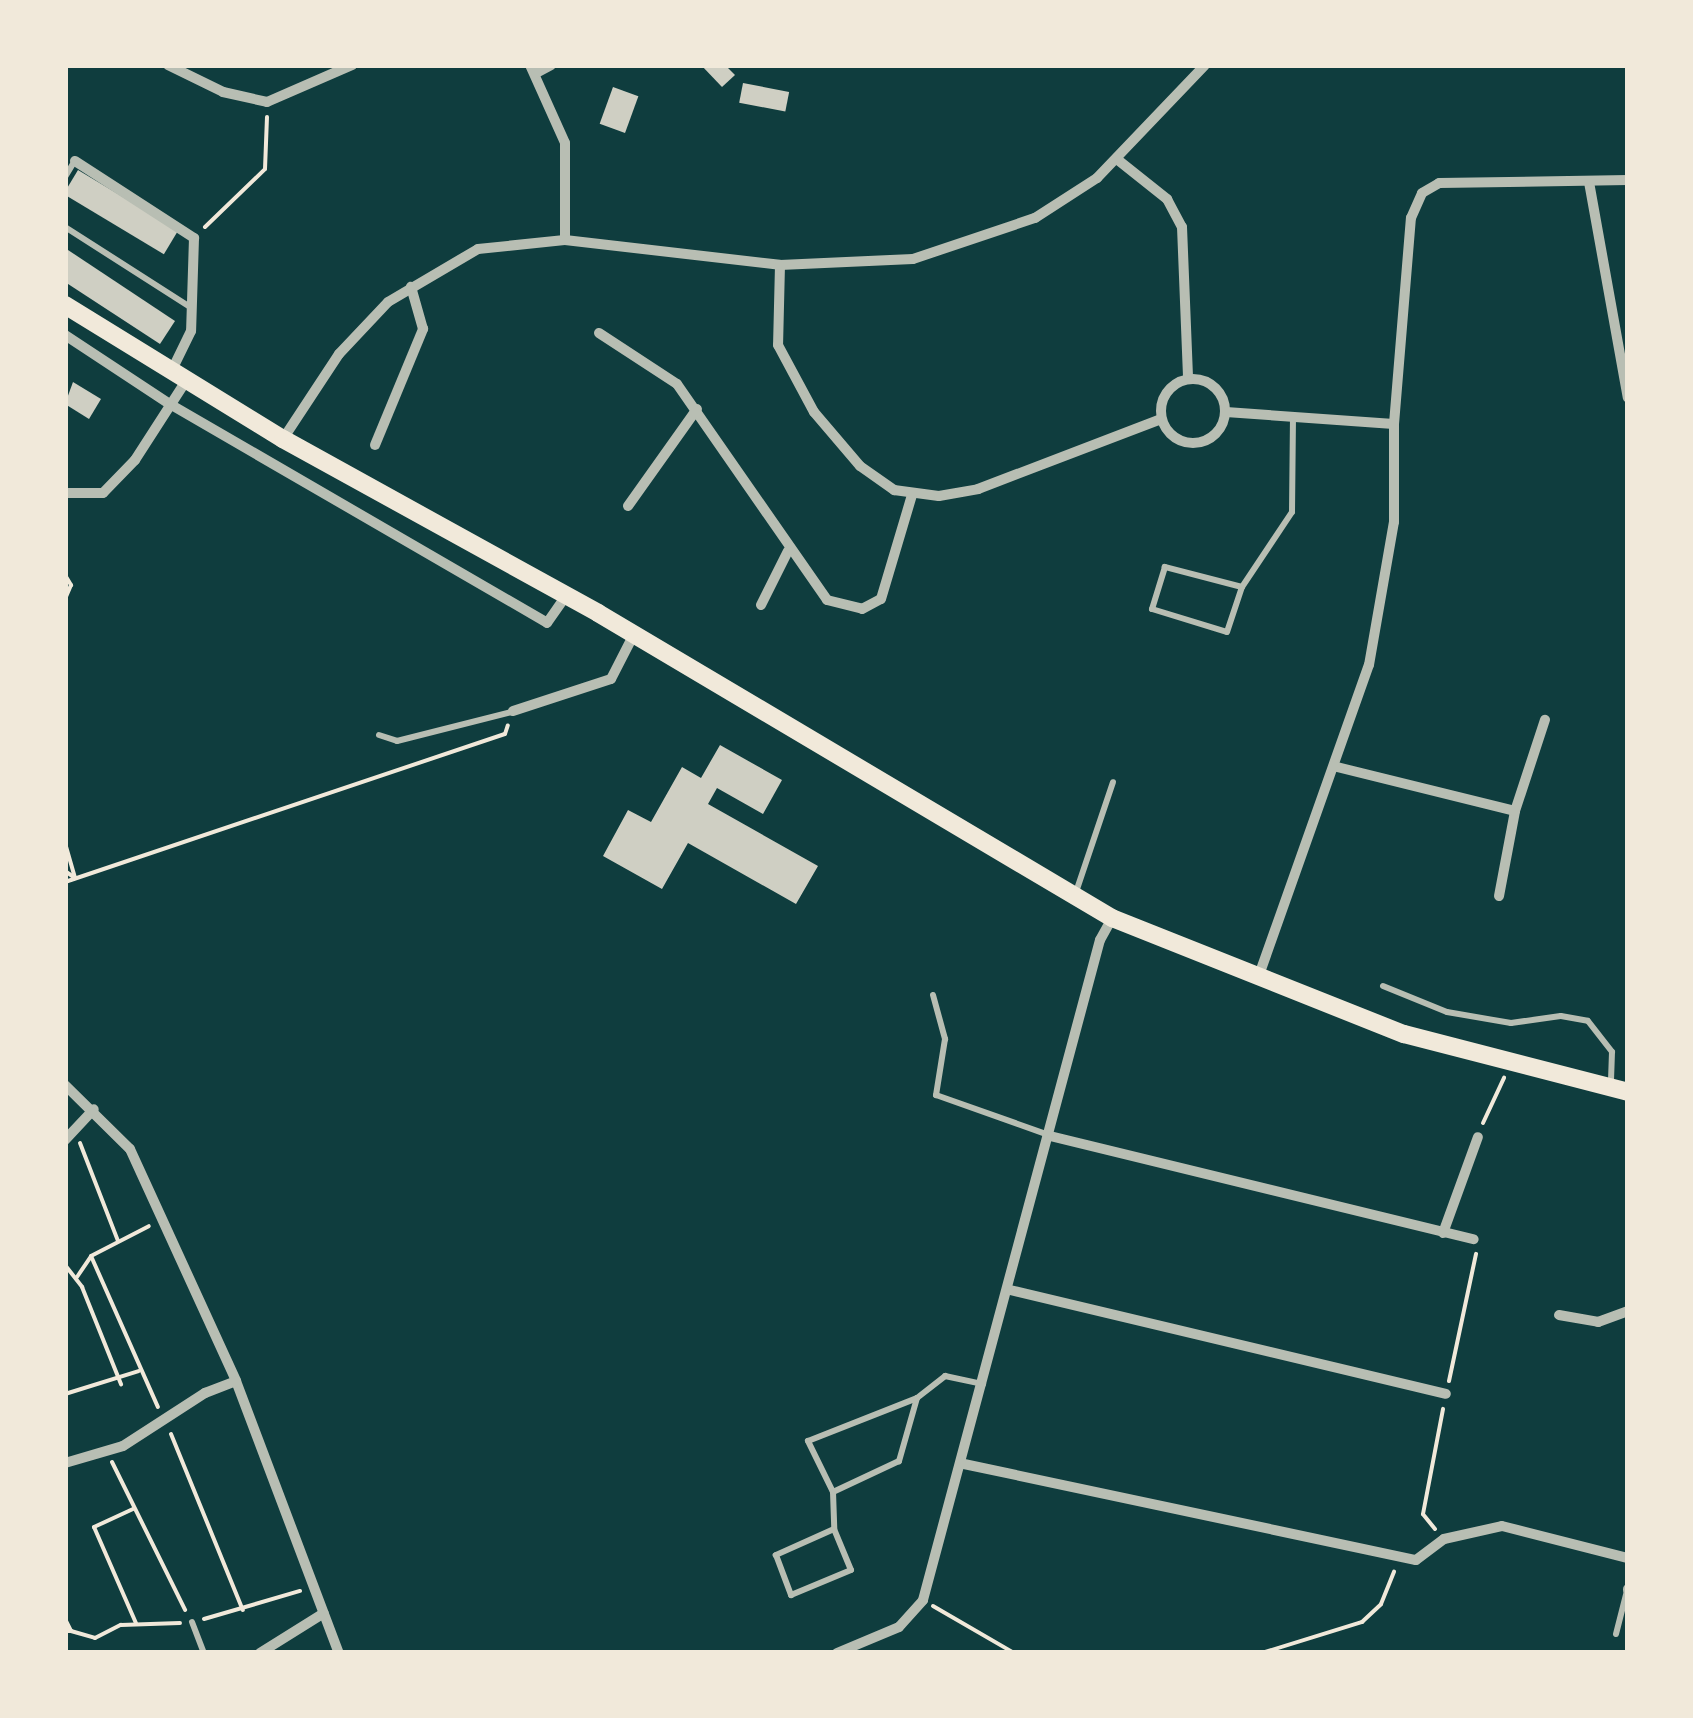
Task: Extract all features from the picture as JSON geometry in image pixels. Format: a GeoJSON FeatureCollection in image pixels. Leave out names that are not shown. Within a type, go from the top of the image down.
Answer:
{"type":"FeatureCollection","features":[{"type":"Feature","properties":{"kind":"main road"},"geometry":{"type":"LineString","coordinates":[[65,306],[283,440],[634,634],[1112,918],[1257,980],[1515,1068],[1619,1090]]}},
{"type":"Feature","properties":{"kind":"street"},"geometry":{"type":"LineString","coordinates":[[168,65],[223,92],[267,102],[352,65]]}},
{"type":"Feature","properties":{"kind":"street"},"geometry":{"type":"LineString","coordinates":[[552,65],[533,69],[564,143],[565,240]]}},
{"type":"Feature","properties":{"kind":"street"},"geometry":{"type":"LineString","coordinates":[[283,440],[340,354],[411,287],[478,249],[565,240],[780,265],[913,259],[987,238],[1035,218],[1118,160],[1205,65]]}},
{"type":"Feature","properties":{"kind":"street"},"geometry":{"type":"LineString","coordinates":[[65,492],[103,492],[135,460],[168,403],[178,377],[193,309],[194,238],[75,160]]}},
{"type":"Feature","properties":{"kind":"street"},"geometry":{"type":"LineString","coordinates":[[1118,160],[1167,199],[1182,226],[1188,376]]}},
{"type":"Feature","properties":{"kind":"street"},"geometry":{"type":"LineString","coordinates":[[1257,980],[1337,767],[1369,665],[1394,522],[1394,424],[1412,218],[1422,192],[1439,183],[1628,180]]}},
{"type":"Feature","properties":{"kind":"street"},"geometry":{"type":"LineString","coordinates":[[1589,182],[1628,398]]}},
{"type":"Feature","properties":{"kind":"street"},"geometry":{"type":"LineString","coordinates":[[780,265],[778,345],[814,412],[860,466],[912,495],[978,489],[1159,420]]}},
{"type":"Feature","properties":{"kind":"street"},"geometry":{"type":"LineString","coordinates":[[375,445],[423,329],[411,287]]}},
{"type":"Feature","properties":{"kind":"street"},"geometry":{"type":"LineString","coordinates":[[599,334],[678,384],[788,551],[827,600],[853,609],[872,606],[887,590],[912,495]]}},
{"type":"Feature","properties":{"kind":"street"},"geometry":{"type":"LineString","coordinates":[[65,335],[168,403],[547,623],[566,596]]}},
{"type":"Feature","properties":{"kind":"street"},"geometry":{"type":"LineString","coordinates":[[1159,420],[1176,440],[1198,445],[1222,431],[1226,412],[1213,384],[1188,376]]}},
{"type":"Feature","properties":{"kind":"street"},"geometry":{"type":"LineString","coordinates":[[1159,420],[1164,394],[1188,376]]}},
{"type":"Feature","properties":{"kind":"street"},"geometry":{"type":"LineString","coordinates":[[628,506],[697,409]]}},
{"type":"Feature","properties":{"kind":"street"},"geometry":{"type":"LineString","coordinates":[[1226,412],[1292,421],[1394,424]]}},
{"type":"Feature","properties":{"kind":"street"},"geometry":{"type":"LineString","coordinates":[[761,605],[788,551]]}},
{"type":"Feature","properties":{"kind":"street"},"geometry":{"type":"LineString","coordinates":[[513,712],[611,679],[634,634]]}},
{"type":"Feature","properties":{"kind":"street"},"geometry":{"type":"LineString","coordinates":[[1499,896],[1515,810],[1545,720]]}},
{"type":"Feature","properties":{"kind":"street"},"geometry":{"type":"LineString","coordinates":[[1337,767],[1515,810]]}},
{"type":"Feature","properties":{"kind":"street"},"geometry":{"type":"LineString","coordinates":[[837,1653],[900,1627],[923,1600],[964,1464],[1100,940],[1112,918]]}},
{"type":"Feature","properties":{"kind":"street"},"geometry":{"type":"LineString","coordinates":[[65,1085],[94,1109],[130,1149],[236,1381],[339,1653]]}},
{"type":"Feature","properties":{"kind":"street"},"geometry":{"type":"LineString","coordinates":[[65,1140],[94,1109]]}},
{"type":"Feature","properties":{"kind":"street"},"geometry":{"type":"LineString","coordinates":[[1050,1136],[1474,1239]]}},
{"type":"Feature","properties":{"kind":"street"},"geometry":{"type":"LineString","coordinates":[[1444,1233],[1478,1137]]}},
{"type":"Feature","properties":{"kind":"street"},"geometry":{"type":"LineString","coordinates":[[1010,1290],[1446,1394]]}},
{"type":"Feature","properties":{"kind":"street"},"geometry":{"type":"LineString","coordinates":[[1559,1315],[1598,1322],[1628,1311]]}},
{"type":"Feature","properties":{"kind":"street"},"geometry":{"type":"LineString","coordinates":[[65,1462],[108,1453],[166,1422],[205,1392],[236,1381]]}},
{"type":"Feature","properties":{"kind":"street"},"geometry":{"type":"LineString","coordinates":[[964,1464],[1400,1558],[1416,1560],[1444,1539],[1502,1526],[1628,1558]]}},
{"type":"Feature","properties":{"kind":"street"},"geometry":{"type":"LineString","coordinates":[[260,1653],[324,1613]]}},
{"type":"Feature","properties":{"kind":"lane"},"geometry":{"type":"LineString","coordinates":[[65,177],[75,160]]}},
{"type":"Feature","properties":{"kind":"lane"},"geometry":{"type":"LineString","coordinates":[[65,227],[193,309]]}},
{"type":"Feature","properties":{"kind":"lane"},"geometry":{"type":"LineString","coordinates":[[1242,587],[1165,567],[1152,609],[1227,632],[1242,587],[1292,512],[1292,421]]}},
{"type":"Feature","properties":{"kind":"lane"},"geometry":{"type":"LineString","coordinates":[[378,735],[397,740],[513,712]]}},
{"type":"Feature","properties":{"kind":"lane"},"geometry":{"type":"LineString","coordinates":[[1074,896],[1113,782]]}},
{"type":"Feature","properties":{"kind":"lane"},"geometry":{"type":"LineString","coordinates":[[1383,986],[1479,1017],[1588,1021],[1612,1052],[1619,1090]]}},
{"type":"Feature","properties":{"kind":"lane"},"geometry":{"type":"LineString","coordinates":[[934,995],[945,1039],[936,1095],[1050,1136]]}},
{"type":"Feature","properties":{"kind":"lane"},"geometry":{"type":"LineString","coordinates":[[834,1529],[776,1555],[791,1595],[852,1570],[834,1529],[833,1492],[808,1441],[917,1398],[944,1376],[985,1385]]}},
{"type":"Feature","properties":{"kind":"lane"},"geometry":{"type":"LineString","coordinates":[[833,1492],[899,1461],[917,1398]]}},
{"type":"Feature","properties":{"kind":"lane"},"geometry":{"type":"LineString","coordinates":[[1616,1634],[1628,1589]]}},
{"type":"Feature","properties":{"kind":"lane"},"geometry":{"type":"LineString","coordinates":[[192,1622],[204,1653]]}},
{"type":"Feature","properties":{"kind":"path"},"geometry":{"type":"LineString","coordinates":[[194,238],[265,170],[267,102]]}},
{"type":"Feature","properties":{"kind":"path"},"geometry":{"type":"LineString","coordinates":[[65,575],[70,585],[65,599]]}},
{"type":"Feature","properties":{"kind":"path"},"geometry":{"type":"LineString","coordinates":[[65,882],[505,734],[513,712]]}},
{"type":"Feature","properties":{"kind":"path"},"geometry":{"type":"LineString","coordinates":[[65,842],[75,878]]}},
{"type":"Feature","properties":{"kind":"path"},"geometry":{"type":"LineString","coordinates":[[65,871],[75,878]]}},
{"type":"Feature","properties":{"kind":"path"},"geometry":{"type":"LineString","coordinates":[[1478,1137],[1501,1081],[1515,1068]]}},
{"type":"Feature","properties":{"kind":"path"},"geometry":{"type":"LineString","coordinates":[[75,1130],[118,1241]]}},
{"type":"Feature","properties":{"kind":"path"},"geometry":{"type":"LineString","coordinates":[[65,1282],[75,1278],[91,1256],[162,1220]]}},
{"type":"Feature","properties":{"kind":"path"},"geometry":{"type":"LineString","coordinates":[[91,1256],[244,1610]]}},
{"type":"Feature","properties":{"kind":"path"},"geometry":{"type":"LineString","coordinates":[[65,1264],[75,1278],[121,1384]]}},
{"type":"Feature","properties":{"kind":"path"},"geometry":{"type":"LineString","coordinates":[[65,1394],[140,1371]]}},
{"type":"Feature","properties":{"kind":"path"},"geometry":{"type":"LineString","coordinates":[[108,1453],[192,1622]]}},
{"type":"Feature","properties":{"kind":"path"},"geometry":{"type":"LineString","coordinates":[[133,1509],[94,1527],[136,1623]]}},
{"type":"Feature","properties":{"kind":"path"},"geometry":{"type":"LineString","coordinates":[[1262,1653],[1362,1622],[1380,1604],[1400,1558]]}},
{"type":"Feature","properties":{"kind":"path"},"geometry":{"type":"LineString","coordinates":[[65,1619],[68,1631],[95,1638],[136,1623],[192,1622],[244,1610],[314,1586]]}},
{"type":"Feature","properties":{"kind":"path"},"geometry":{"type":"LineString","coordinates":[[923,1600],[1014,1653]]}},
{"type":"Feature","properties":{"kind":"building"},"geometry":{"type":"Polygon","coordinates":[[[701,65],[725,65],[735,75],[722,87],[701,65]]]}},
{"type":"Feature","properties":{"kind":"building"},"geometry":{"type":"Polygon","coordinates":[[[743,83],[789,92],[785,112],[739,103],[743,83]]]}},
{"type":"Feature","properties":{"kind":"building"},"geometry":{"type":"Polygon","coordinates":[[[613,87],[638,96],[625,133],[600,124],[613,87]]]}},
{"type":"Feature","properties":{"kind":"building"},"geometry":{"type":"Polygon","coordinates":[[[78,170],[178,230],[164,254],[65,195],[78,170]]]}},
{"type":"Feature","properties":{"kind":"building"},"geometry":{"type":"Polygon","coordinates":[[[65,248],[175,321],[160,344],[65,282],[65,248]]]}},
{"type":"Feature","properties":{"kind":"building"},"geometry":{"type":"Polygon","coordinates":[[[73,382],[101,399],[89,419],[65,404],[73,382]]]}},
{"type":"Feature","properties":{"kind":"building"},"geometry":{"type":"Polygon","coordinates":[[[720,745],[782,780],[763,814],[717,788],[708,804],[818,866],[796,904],[688,843],[662,889],[603,856],[628,810],[651,822],[682,767],[701,778],[720,745]]]}}]}
